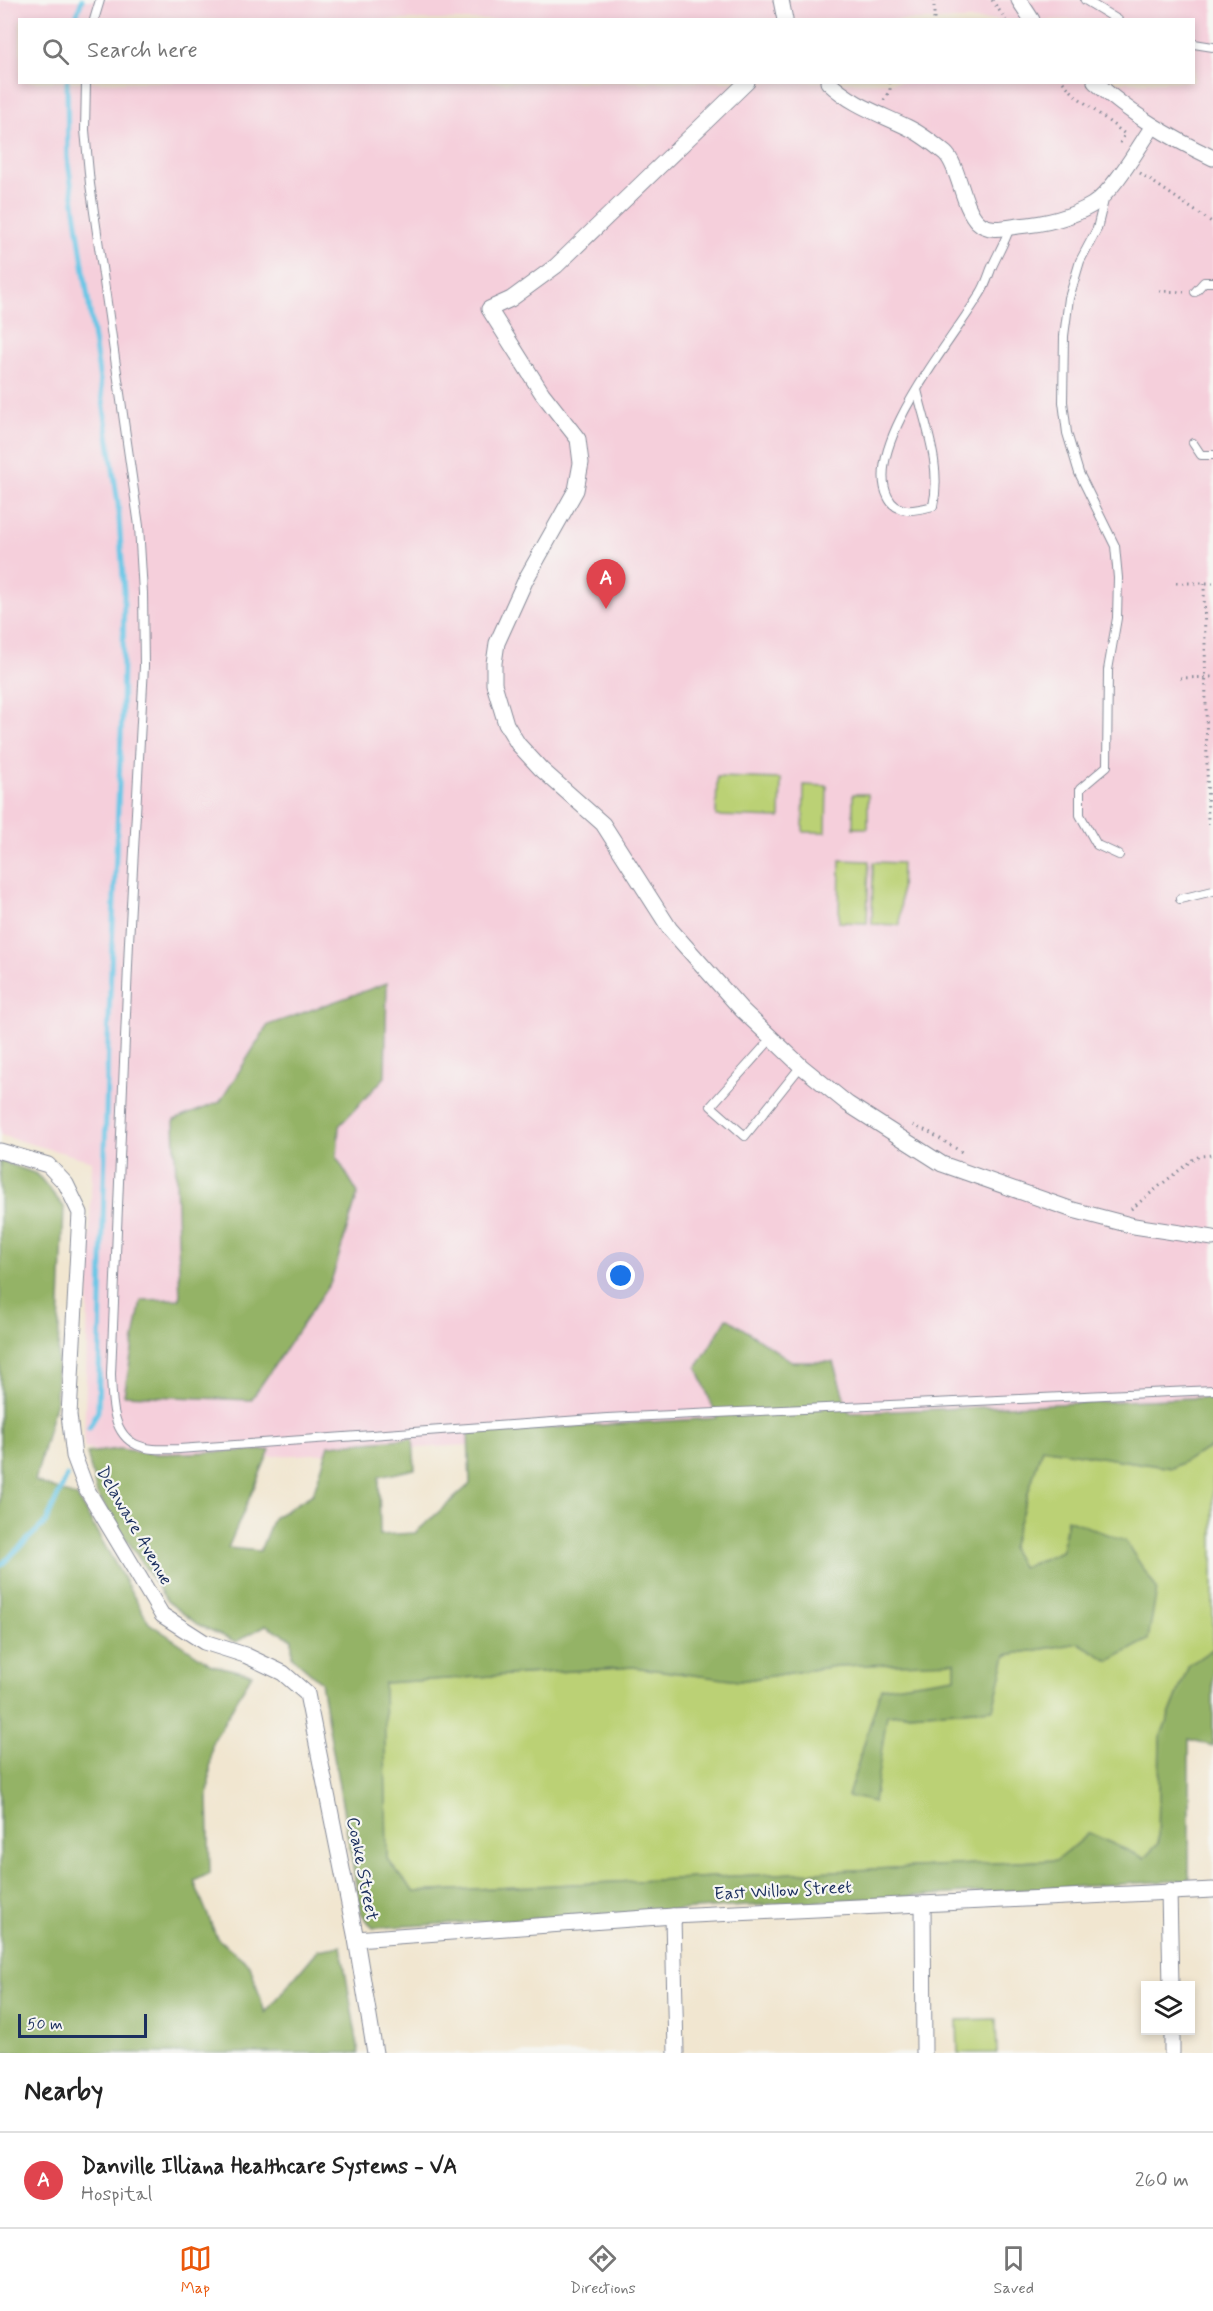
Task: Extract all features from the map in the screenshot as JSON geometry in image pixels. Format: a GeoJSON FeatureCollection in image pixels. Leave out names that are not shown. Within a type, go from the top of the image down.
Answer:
{"type":"FeatureCollection","features":[{"type":"Feature","properties":{"kind":"street"},"geometry":{"type":"LineString","coordinates":[[781,0],[785,18]]}},
{"type":"Feature","properties":{"kind":"street"},"geometry":{"type":"LineString","coordinates":[[1019,0],[1031,18]]}},
{"type":"Feature","properties":{"kind":"street"},"geometry":{"type":"LineString","coordinates":[[745,84],[556,266],[511,299],[489,309],[542,393],[578,439],[581,463],[576,490],[526,579],[500,634],[494,663],[494,684],[506,724],[518,744],[541,769],[603,824],[670,929],[771,1039],[849,1104],[942,1164],[1073,1210],[1134,1226],[1213,1238]]}},
{"type":"Feature","properties":{"kind":"street"},"geometry":{"type":"LineString","coordinates":[[830,84],[844,97],[909,128],[947,155],[970,211],[979,224],[995,229],[1040,224],[1069,215],[1093,204],[1106,192],[1153,126]]}},
{"type":"Feature","properties":{"kind":"street"},"geometry":{"type":"LineString","coordinates":[[1097,84],[1124,108],[1178,141],[1213,158]]}},
{"type":"Feature","properties":{"kind":"street","name":"Delaware Avenue"},"geometry":{"type":"LineString","coordinates":[[0,1151],[48,1165],[66,1184],[80,1213],[69,1414],[74,1456],[86,1488],[162,1615],[204,1642],[245,1656],[283,1673],[307,1694]]}},
{"type":"Feature","properties":{"kind":"street","name":"Coake Street"},"geometry":{"type":"LineString","coordinates":[[307,1694],[356,1939],[375,2053]]}},
{"type":"Feature","properties":{"kind":"street","name":"East Willow Street"},"geometry":{"type":"LineString","coordinates":[[356,1939],[673,1916],[1213,1890]]}},
{"type":"Feature","properties":{"kind":"street"},"geometry":{"type":"LineString","coordinates":[[1169,1891],[1171,1981]]}},
{"type":"Feature","properties":{"kind":"street"},"geometry":{"type":"LineString","coordinates":[[923,1904],[924,2053]]}},
{"type":"Feature","properties":{"kind":"street"},"geometry":{"type":"LineString","coordinates":[[673,1916],[676,2053]]}},
{"type":"Feature","properties":{"kind":"street"},"geometry":{"type":"LineString","coordinates":[[1172,2035],[1172,2053]]}},
{"type":"Feature","properties":{"kind":"lane"},"geometry":{"type":"LineString","coordinates":[[95,18],[100,0]]}},
{"type":"Feature","properties":{"kind":"lane"},"geometry":{"type":"LineString","coordinates":[[1085,0],[1115,18]]}},
{"type":"Feature","properties":{"kind":"lane"},"geometry":{"type":"LineString","coordinates":[[1195,44],[1213,47]]}},
{"type":"Feature","properties":{"kind":"lane"},"geometry":{"type":"LineString","coordinates":[[86,84],[85,130],[90,184],[139,526],[143,593],[144,666],[129,942],[111,1374],[113,1412],[122,1431],[135,1445],[153,1449],[179,1449],[607,1418],[1213,1390]]}},
{"type":"Feature","properties":{"kind":"lane"},"geometry":{"type":"LineString","coordinates":[[1106,192],[1097,229],[1080,261],[1069,298],[1064,336],[1063,402],[1067,433],[1079,473],[1115,546],[1118,578],[1117,618],[1108,670],[1107,766],[1080,789],[1080,815],[1097,845],[1119,855]]}},
{"type":"Feature","properties":{"kind":"lane"},"geometry":{"type":"LineString","coordinates":[[917,390],[935,464],[936,489],[933,506],[913,512],[902,510],[890,501],[884,487],[885,469],[892,436],[917,390],[934,361],[981,293],[1011,227]]}},
{"type":"Feature","properties":{"kind":"lane"},"geometry":{"type":"LineString","coordinates":[[1195,292],[1204,282],[1213,282]]}},
{"type":"Feature","properties":{"kind":"lane"},"geometry":{"type":"LineString","coordinates":[[1193,443],[1201,455],[1213,455]]}},
{"type":"Feature","properties":{"kind":"lane"},"geometry":{"type":"LineString","coordinates":[[1180,899],[1213,891]]}},
{"type":"Feature","properties":{"kind":"lane"},"geometry":{"type":"LineString","coordinates":[[771,1039],[711,1106],[745,1136],[801,1066]]}},
{"type":"Feature","properties":{"kind":"path"},"geometry":{"type":"LineString","coordinates":[[934,0],[934,18]]}},
{"type":"Feature","properties":{"kind":"path"},"geometry":{"type":"LineString","coordinates":[[993,0],[1005,18]]}},
{"type":"Feature","properties":{"kind":"path"},"geometry":{"type":"LineString","coordinates":[[1065,84],[1076,96],[1125,134],[1117,149]]}},
{"type":"Feature","properties":{"kind":"path"},"geometry":{"type":"LineString","coordinates":[[1133,169],[1213,224]]}},
{"type":"Feature","properties":{"kind":"path"},"geometry":{"type":"LineString","coordinates":[[1159,291],[1195,292]]}},
{"type":"Feature","properties":{"kind":"path"},"geometry":{"type":"LineString","coordinates":[[1176,583],[1213,583]]}},
{"type":"Feature","properties":{"kind":"path"},"geometry":{"type":"LineString","coordinates":[[1204,583],[1208,824]]}},
{"type":"Feature","properties":{"kind":"path"},"geometry":{"type":"LineString","coordinates":[[1180,678],[1213,677]]}},
{"type":"Feature","properties":{"kind":"path"},"geometry":{"type":"LineString","coordinates":[[910,1124],[929,1132],[969,1156]]}},
{"type":"Feature","properties":{"kind":"path"},"geometry":{"type":"LineString","coordinates":[[1129,1210],[1192,1160],[1200,1156],[1213,1155]]}},
{"type":"Feature","properties":{"kind":"shaded area"},"geometry":{"type":"Polygon","coordinates":[[[0,0],[1213,0],[1213,1411],[1028,1413],[137,1464],[84,1447],[92,1161],[0,1135],[0,0]]]}},
{"type":"Feature","properties":{"kind":"green space"},"geometry":{"type":"Polygon","coordinates":[[[717,777],[781,779],[780,818],[716,816],[717,777]]]}},
{"type":"Feature","properties":{"kind":"green space"},"geometry":{"type":"Polygon","coordinates":[[[804,785],[827,786],[826,832],[803,832],[804,785]]]}},
{"type":"Feature","properties":{"kind":"green space"},"geometry":{"type":"Polygon","coordinates":[[[853,794],[868,794],[868,828],[853,828],[853,794]]]}},
{"type":"Feature","properties":{"kind":"green space"},"geometry":{"type":"Polygon","coordinates":[[[840,860],[869,861],[867,923],[839,922],[840,860]]]}},
{"type":"Feature","properties":{"kind":"green space"},"geometry":{"type":"Polygon","coordinates":[[[873,862],[902,863],[900,925],[872,924],[873,862]]]}},
{"type":"Feature","properties":{"kind":"green space"},"geometry":{"type":"Polygon","coordinates":[[[387,983],[385,1077],[339,1126],[337,1158],[358,1193],[331,1282],[251,1400],[124,1395],[141,1300],[180,1299],[174,1120],[220,1102],[268,1025],[387,983]]]}},
{"type":"Feature","properties":{"kind":"green space"},"geometry":{"type":"Polygon","coordinates":[[[0,1161],[37,1174],[64,1207],[56,1401],[35,1481],[77,1497],[149,1623],[212,1665],[252,1674],[212,1743],[208,1797],[210,1873],[194,1881],[217,1938],[250,1965],[265,2013],[318,1950],[341,1946],[359,2053],[0,2053],[0,1161]]]}},
{"type":"Feature","properties":{"kind":"green space"},"geometry":{"type":"Polygon","coordinates":[[[727,1318],[793,1362],[833,1362],[849,1413],[1213,1397],[1213,1446],[1172,1468],[1042,1448],[1011,1548],[1022,1568],[1062,1551],[1067,1519],[1125,1541],[1157,1589],[1148,1640],[1109,1661],[1079,1643],[1006,1655],[993,1709],[887,1715],[874,1802],[848,1796],[881,1688],[955,1677],[955,1662],[836,1666],[739,1681],[633,1667],[384,1683],[387,1859],[414,1892],[1057,1860],[1089,1833],[1144,1858],[1158,1844],[1160,1738],[1189,1665],[1213,1649],[1213,1746],[1189,1739],[1189,1880],[373,1928],[361,1913],[321,1682],[292,1657],[292,1639],[266,1625],[236,1642],[197,1624],[167,1601],[97,1494],[87,1453],[119,1449],[158,1454],[270,1450],[228,1548],[260,1551],[273,1518],[313,1494],[329,1445],[413,1438],[415,1469],[379,1477],[380,1535],[415,1533],[470,1484],[468,1433],[717,1418],[697,1367],[727,1318]]]}},
{"type":"Feature","properties":{"kind":"green space"},"geometry":{"type":"Polygon","coordinates":[[[1213,1446],[1213,1649],[1189,1665],[1160,1738],[1158,1844],[1144,1859],[1089,1833],[1058,1860],[414,1892],[387,1859],[383,1683],[633,1667],[739,1681],[836,1666],[955,1661],[956,1677],[887,1715],[993,1709],[1006,1655],[1079,1643],[1110,1661],[1067,1519],[1062,1551],[1022,1568],[1011,1548],[1042,1448],[1172,1468],[1213,1446]]]}},
{"type":"Feature","properties":{"kind":"green space"},"geometry":{"type":"Polygon","coordinates":[[[996,2019],[997,2053],[958,2053],[957,2020],[996,2019]]]}},
{"type":"Feature","properties":{"kind":"waterway"},"geometry":{"type":"LineString","coordinates":[[76,18],[82,0]]}},
{"type":"Feature","properties":{"kind":"waterway"},"geometry":{"type":"LineString","coordinates":[[67,84],[68,162],[118,503],[124,593],[122,714],[108,1039],[98,1411],[89,1428]]}},
{"type":"Feature","properties":{"kind":"waterway"},"geometry":{"type":"LineString","coordinates":[[0,1566],[46,1522],[67,1476]]}},
{"type":"Feature","properties":{"kind":"place","name":"Danville Illiana Healthcare Systems - VA"},"geometry":{"type":"Point","coordinates":[606,609]}}]}
